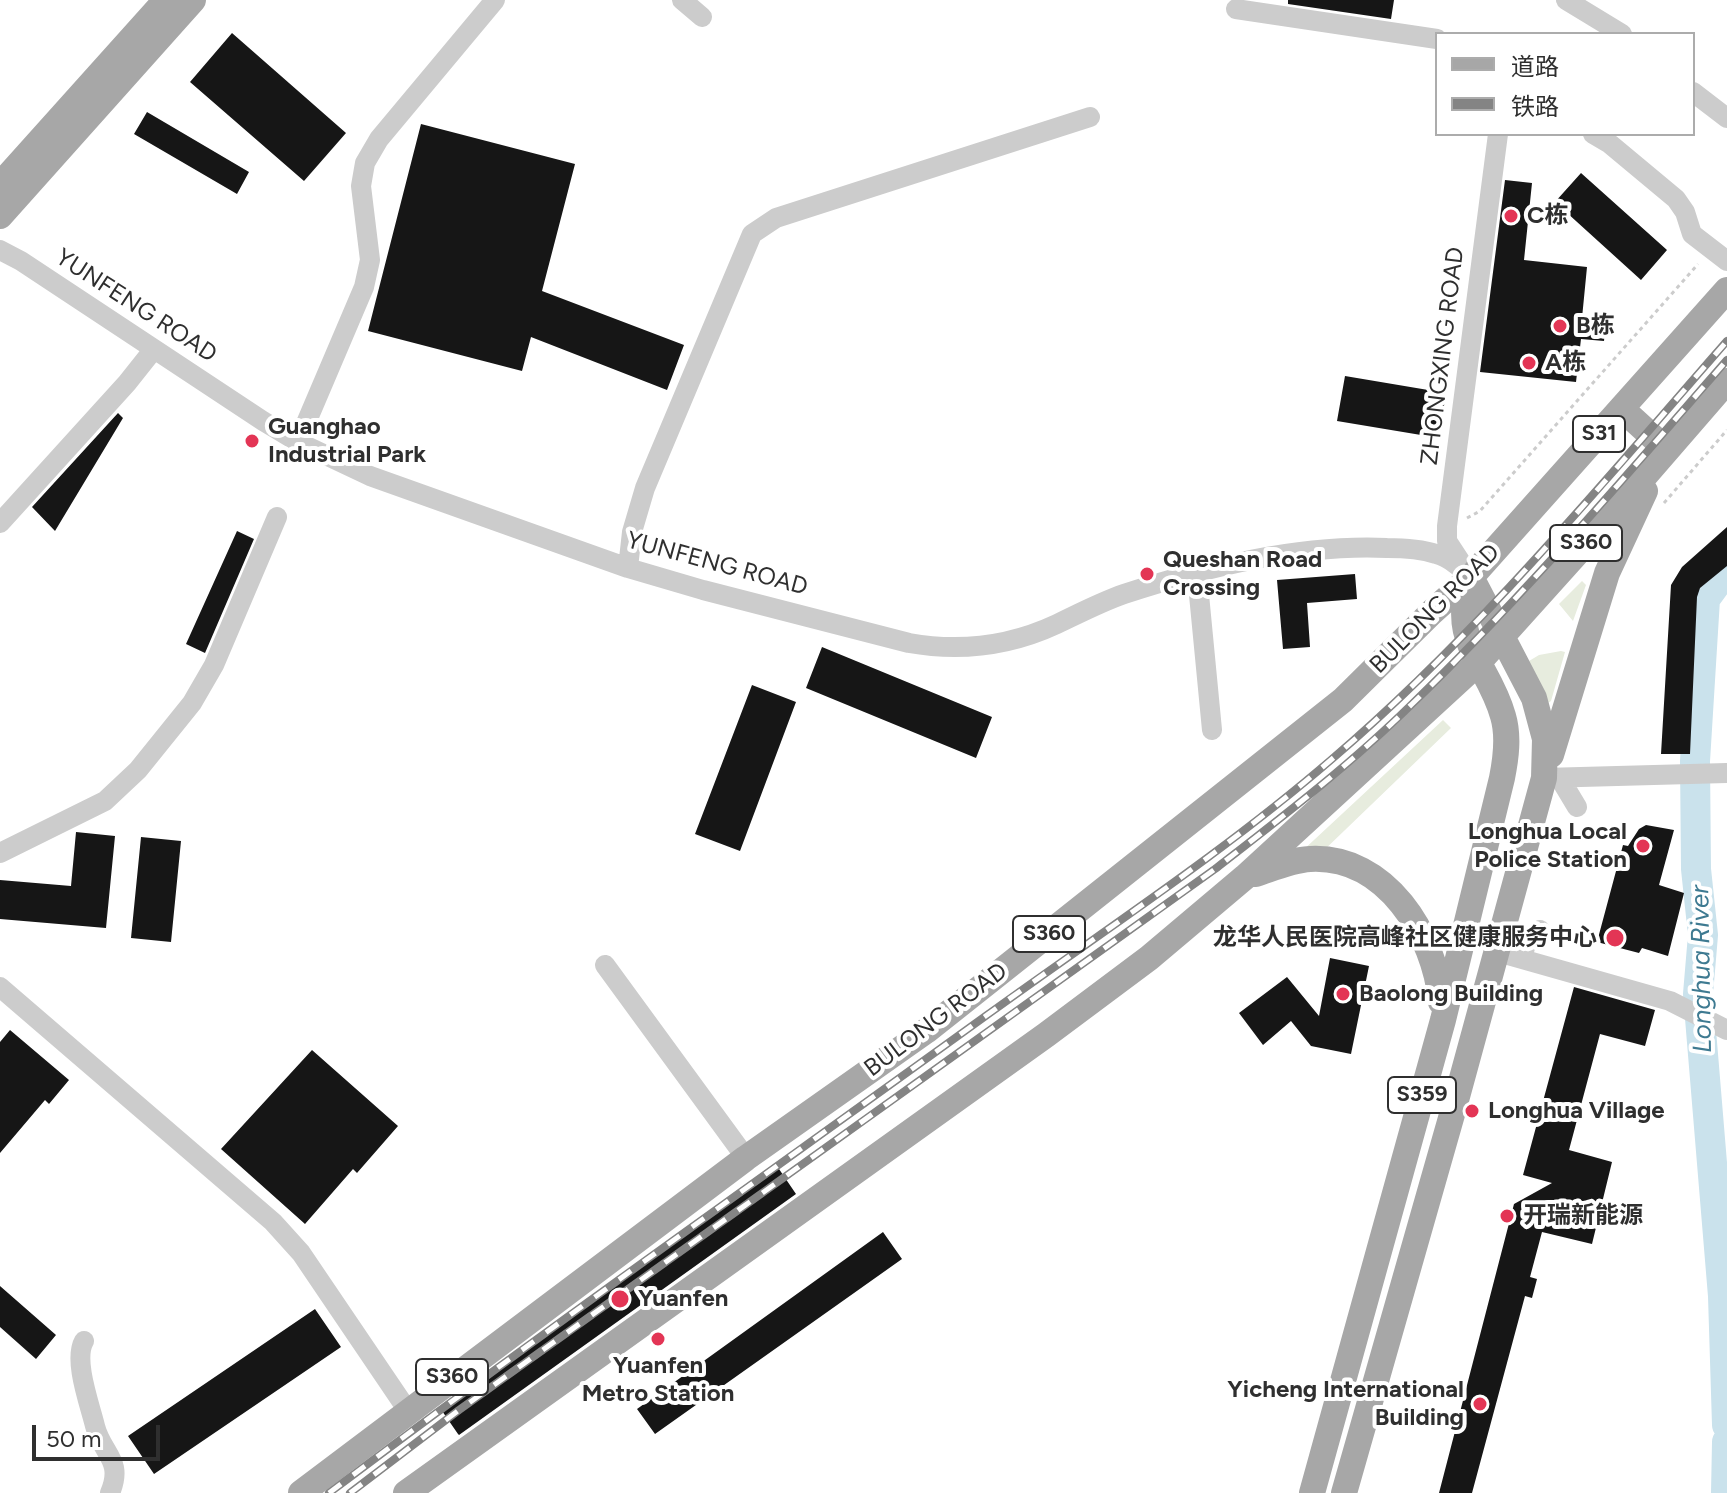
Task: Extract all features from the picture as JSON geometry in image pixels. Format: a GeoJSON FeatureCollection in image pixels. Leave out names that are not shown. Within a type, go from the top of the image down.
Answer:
{"type":"FeatureCollection","features":[{"type":"Feature","properties":{"kind":"main road"},"geometry":{"type":"LineString","coordinates":[[0,216],[132,53],[166,0]]}},
{"type":"Feature","properties":{"kind":"main road"},"geometry":{"type":"LineString","coordinates":[[0,185],[132,53],[193,0]]}},
{"type":"Feature","properties":{"kind":"main road","name":"BULONG ROAD"},"geometry":{"type":"LineString","coordinates":[[301,1493],[746,1158],[926,1031],[1343,700],[1471,577],[1727,290]]}},
{"type":"Feature","properties":{"kind":"main road"},"geometry":{"type":"LineString","coordinates":[[1554,778],[1587,631],[1607,573],[1667,450],[1725,386]]}},
{"type":"Feature","properties":{"kind":"main road"},"geometry":{"type":"LineString","coordinates":[[1622,409],[1667,450]]}},
{"type":"Feature","properties":{"kind":"main road","name":"S360"},"geometry":{"type":"LineString","coordinates":[[406,1493],[1149,958],[1245,877],[1477,664],[1667,450]]}},
{"type":"Feature","properties":{"kind":"main road","name":"S359"},"geometry":{"type":"LineString","coordinates":[[1344,1493],[1510,955],[1554,778],[1542,720],[1531,689],[1471,577]]}},
{"type":"Feature","properties":{"kind":"main road","name":"S359"},"geometry":{"type":"LineString","coordinates":[[1312,1493],[1443,1020],[1505,764],[1503,715],[1477,664],[1466,629],[1466,592],[1471,577]]}},
{"type":"Feature","properties":{"kind":"main road"},"geometry":{"type":"LineString","coordinates":[[1245,877],[1295,861],[1312,859],[1329,860],[1356,868],[1382,885],[1408,912],[1426,941],[1437,974],[1443,1020]]}},
{"type":"Feature","properties":{"kind":"street"},"geometry":{"type":"LineString","coordinates":[[298,442],[364,287],[370,260],[361,186],[365,163],[379,139],[495,0]]}},
{"type":"Feature","properties":{"kind":"street"},"geometry":{"type":"LineString","coordinates":[[682,0],[702,17]]}},
{"type":"Feature","properties":{"kind":"street"},"geometry":{"type":"LineString","coordinates":[[1566,0],[1619,32]]}},
{"type":"Feature","properties":{"kind":"street"},"geometry":{"type":"LineString","coordinates":[[1236,9],[1435,39]]}},
{"type":"Feature","properties":{"kind":"street"},"geometry":{"type":"LineString","coordinates":[[1695,94],[1727,118]]}},
{"type":"Feature","properties":{"kind":"street"},"geometry":{"type":"LineString","coordinates":[[628,568],[632,532],[645,488],[752,234],[776,218],[1090,117]]}},
{"type":"Feature","properties":{"kind":"street","name":"ZHONGXING ROAD"},"geometry":{"type":"LineString","coordinates":[[1471,577],[1451,548],[1446,534],[1498,136]]}},
{"type":"Feature","properties":{"kind":"street"},"geometry":{"type":"LineString","coordinates":[[1596,136],[1676,199],[1685,212],[1692,234],[1727,261]]}},
{"type":"Feature","properties":{"kind":"street","name":"YUNFENG ROAD"},"geometry":{"type":"LineString","coordinates":[[0,250],[298,442],[370,476],[628,568],[935,648],[988,645],[1022,638],[1123,594],[1270,557],[1337,546],[1435,553],[1471,577]]}},
{"type":"Feature","properties":{"kind":"street"},"geometry":{"type":"LineString","coordinates":[[0,523],[154,349]]}},
{"type":"Feature","properties":{"kind":"street"},"geometry":{"type":"LineString","coordinates":[[0,853],[105,801],[138,770],[192,703],[214,665],[277,517]]}},
{"type":"Feature","properties":{"kind":"street"},"geometry":{"type":"LineString","coordinates":[[1197,574],[1212,730]]}},
{"type":"Feature","properties":{"kind":"street"},"geometry":{"type":"LineString","coordinates":[[1554,778],[1719,773]]}},
{"type":"Feature","properties":{"kind":"street"},"geometry":{"type":"LineString","coordinates":[[1554,778],[1562,782],[1577,807]]}},
{"type":"Feature","properties":{"kind":"street"},"geometry":{"type":"LineString","coordinates":[[1540,930],[1510,955],[1670,1001],[1725,1029]]}},
{"type":"Feature","properties":{"kind":"street"},"geometry":{"type":"LineString","coordinates":[[605,965],[746,1158]]}},
{"type":"Feature","properties":{"kind":"street"},"geometry":{"type":"LineString","coordinates":[[0,987],[273,1222],[301,1253],[408,1411]]}},
{"type":"Feature","properties":{"kind":"street"},"geometry":{"type":"LineString","coordinates":[[84,1341],[80,1348],[80,1361],[88,1399],[97,1435],[115,1468],[110,1493]]}},
{"type":"Feature","properties":{"kind":"path"},"geometry":{"type":"LineString","coordinates":[[1465,519],[1480,511],[1703,259]]}},
{"type":"Feature","properties":{"kind":"path"},"geometry":{"type":"LineString","coordinates":[[1662,505],[1727,430]]}},
{"type":"Feature","properties":{"kind":"shaded area"},"geometry":{"type":"Polygon","coordinates":[[[1582,581],[1586,585],[1573,621],[1559,604],[1582,581]]]}},
{"type":"Feature","properties":{"kind":"shaded area"},"geometry":{"type":"Polygon","coordinates":[[[1565,652],[1548,703],[1529,661],[1539,655],[1565,652]]]}},
{"type":"Feature","properties":{"kind":"shaded area"},"geometry":{"type":"Polygon","coordinates":[[[1443,720],[1451,728],[1318,856],[1300,853],[1443,720]]]}},
{"type":"Feature","properties":{"kind":"building"},"geometry":{"type":"Polygon","coordinates":[[[1288,0],[1394,0],[1391,19],[1288,4],[1288,0]]]}},
{"type":"Feature","properties":{"kind":"building"},"geometry":{"type":"Polygon","coordinates":[[[232,33],[346,133],[304,181],[190,82],[232,33]]]}},
{"type":"Feature","properties":{"kind":"building"},"geometry":{"type":"Polygon","coordinates":[[[147,112],[249,172],[237,194],[134,134],[147,112]]]}},
{"type":"Feature","properties":{"kind":"building"},"geometry":{"type":"Polygon","coordinates":[[[421,124],[575,164],[542,291],[684,345],[667,390],[531,337],[522,371],[368,331],[421,124]]]}},
{"type":"Feature","properties":{"kind":"building"},"geometry":{"type":"Polygon","coordinates":[[[1581,173],[1667,250],[1641,280],[1555,202],[1581,173]]]}},
{"type":"Feature","properties":{"kind":"building"},"geometry":{"type":"Polygon","coordinates":[[[1505,180],[1532,183],[1524,260],[1587,267],[1582,318],[1606,320],[1604,341],[1581,339],[1576,382],[1480,372],[1505,180]]]}},
{"type":"Feature","properties":{"kind":"building"},"geometry":{"type":"Polygon","coordinates":[[[1345,376],[1446,393],[1439,438],[1337,421],[1345,376]]]}},
{"type":"Feature","properties":{"kind":"building"},"geometry":{"type":"Polygon","coordinates":[[[118,413],[123,418],[55,531],[32,507],[118,413]]]}},
{"type":"Feature","properties":{"kind":"building"},"geometry":{"type":"Polygon","coordinates":[[[1727,527],[1727,566],[1700,588],[1697,597],[1690,754],[1661,754],[1671,585],[1682,567],[1727,527]]]}},
{"type":"Feature","properties":{"kind":"building"},"geometry":{"type":"Polygon","coordinates":[[[237,531],[254,539],[205,653],[186,644],[237,531]]]}},
{"type":"Feature","properties":{"kind":"building"},"geometry":{"type":"Polygon","coordinates":[[[1355,574],[1357,599],[1307,603],[1310,647],[1283,649],[1277,580],[1355,574]]]}},
{"type":"Feature","properties":{"kind":"building"},"geometry":{"type":"Polygon","coordinates":[[[822,647],[992,717],[976,758],[806,688],[822,647]]]}},
{"type":"Feature","properties":{"kind":"building"},"geometry":{"type":"Polygon","coordinates":[[[752,685],[796,702],[740,851],[695,834],[752,685]]]}},
{"type":"Feature","properties":{"kind":"building"},"geometry":{"type":"Polygon","coordinates":[[[1646,825],[1674,830],[1659,885],[1684,893],[1668,956],[1642,948],[1639,953],[1597,942],[1623,845],[1628,846],[1639,829],[1646,825]]]}},
{"type":"Feature","properties":{"kind":"building"},"geometry":{"type":"Polygon","coordinates":[[[76,832],[115,836],[106,928],[0,919],[0,880],[71,886],[76,832]]]}},
{"type":"Feature","properties":{"kind":"building"},"geometry":{"type":"Polygon","coordinates":[[[141,837],[181,841],[171,942],[131,938],[141,837]]]}},
{"type":"Feature","properties":{"kind":"building","name":"Baolong Building"},"geometry":{"type":"Polygon","coordinates":[[[1330,958],[1369,966],[1351,1054],[1311,1046],[1291,1021],[1263,1045],[1239,1013],[1287,977],[1319,1016],[1330,958]]]}},
{"type":"Feature","properties":{"kind":"building"},"geometry":{"type":"Polygon","coordinates":[[[1574,987],[1655,1010],[1645,1046],[1600,1034],[1569,1150],[1612,1162],[1592,1244],[1542,1232],[1530,1277],[1537,1279],[1532,1298],[1525,1296],[1472,1493],[1439,1493],[1514,1204],[1552,1183],[1523,1175],[1574,987]]]}},
{"type":"Feature","properties":{"kind":"building"},"geometry":{"type":"Polygon","coordinates":[[[10,1030],[69,1080],[49,1104],[45,1100],[0,1153],[0,1042],[10,1030]]]}},
{"type":"Feature","properties":{"kind":"building"},"geometry":{"type":"Polygon","coordinates":[[[312,1050],[398,1126],[357,1173],[353,1169],[305,1224],[221,1149],[312,1050]]]}},
{"type":"Feature","properties":{"kind":"building"},"geometry":{"type":"Polygon","coordinates":[[[770,1167],[779,1169],[796,1194],[458,1434],[440,1408],[770,1167]]]}},
{"type":"Feature","properties":{"kind":"building"},"geometry":{"type":"Polygon","coordinates":[[[883,1232],[902,1259],[655,1434],[637,1409],[883,1232]]]}},
{"type":"Feature","properties":{"kind":"building"},"geometry":{"type":"Polygon","coordinates":[[[0,1286],[56,1335],[36,1359],[0,1327],[0,1286]]]}},
{"type":"Feature","properties":{"kind":"building"},"geometry":{"type":"Polygon","coordinates":[[[315,1309],[341,1347],[154,1474],[128,1436],[315,1309]]]}},
{"type":"Feature","properties":{"kind":"waterway","name":"Longhua River"},"geometry":{"type":"LineString","coordinates":[[1727,569],[1705,599],[1695,761],[1696,869],[1703,935],[1698,994],[1723,1296],[1727,1425]]}},
{"type":"Feature","properties":{"kind":"waterway","name":"Longhua River"},"geometry":{"type":"LineString","coordinates":[[1726,1493],[1727,1442]]}},
{"type":"Feature","properties":{"kind":"railway"},"geometry":{"type":"LineString","coordinates":[[329,1493],[574,1312],[1162,891],[1291,794],[1386,711],[1488,610],[1727,341]]}},
{"type":"Feature","properties":{"kind":"railway"},"geometry":{"type":"LineString","coordinates":[[350,1493],[459,1410],[1215,869],[1315,790],[1364,749],[1453,664],[1572,536],[1727,360]]}},
{"type":"Feature","properties":{"kind":"place","name":"C栋"},"geometry":{"type":"Point","coordinates":[1511,216]}},
{"type":"Feature","properties":{"kind":"place","name":"B栋"},"geometry":{"type":"Point","coordinates":[1560,326]}},
{"type":"Feature","properties":{"kind":"place","name":"A栋"},"geometry":{"type":"Point","coordinates":[1529,363]}},
{"type":"Feature","properties":{"kind":"place","name":"Guanghao Industrial Park"},"geometry":{"type":"Point","coordinates":[252,441]}},
{"type":"Feature","properties":{"kind":"place","name":"Queshan Road Crossing"},"geometry":{"type":"Point","coordinates":[1147,574]}},
{"type":"Feature","properties":{"kind":"place","name":"Longhua Local Police Station"},"geometry":{"type":"Point","coordinates":[1643,846]}},
{"type":"Feature","properties":{"kind":"place","name":"龙华人民医院高峰社区健康服务中心"},"geometry":{"type":"Point","coordinates":[1615,938]}},
{"type":"Feature","properties":{"kind":"place","name":"Baolong Building"},"geometry":{"type":"Point","coordinates":[1343,994]}},
{"type":"Feature","properties":{"kind":"place","name":"Longhua Village"},"geometry":{"type":"Point","coordinates":[1472,1111]}},
{"type":"Feature","properties":{"kind":"place","name":"开瑞新能源"},"geometry":{"type":"Point","coordinates":[1507,1216]}},
{"type":"Feature","properties":{"kind":"place","name":"Yuanfen"},"geometry":{"type":"Point","coordinates":[620,1299]}},
{"type":"Feature","properties":{"kind":"place","name":"Yuanfen Metro Station"},"geometry":{"type":"Point","coordinates":[658,1339]}},
{"type":"Feature","properties":{"kind":"place","name":"Yicheng International Building"},"geometry":{"type":"Point","coordinates":[1480,1404]}}]}
